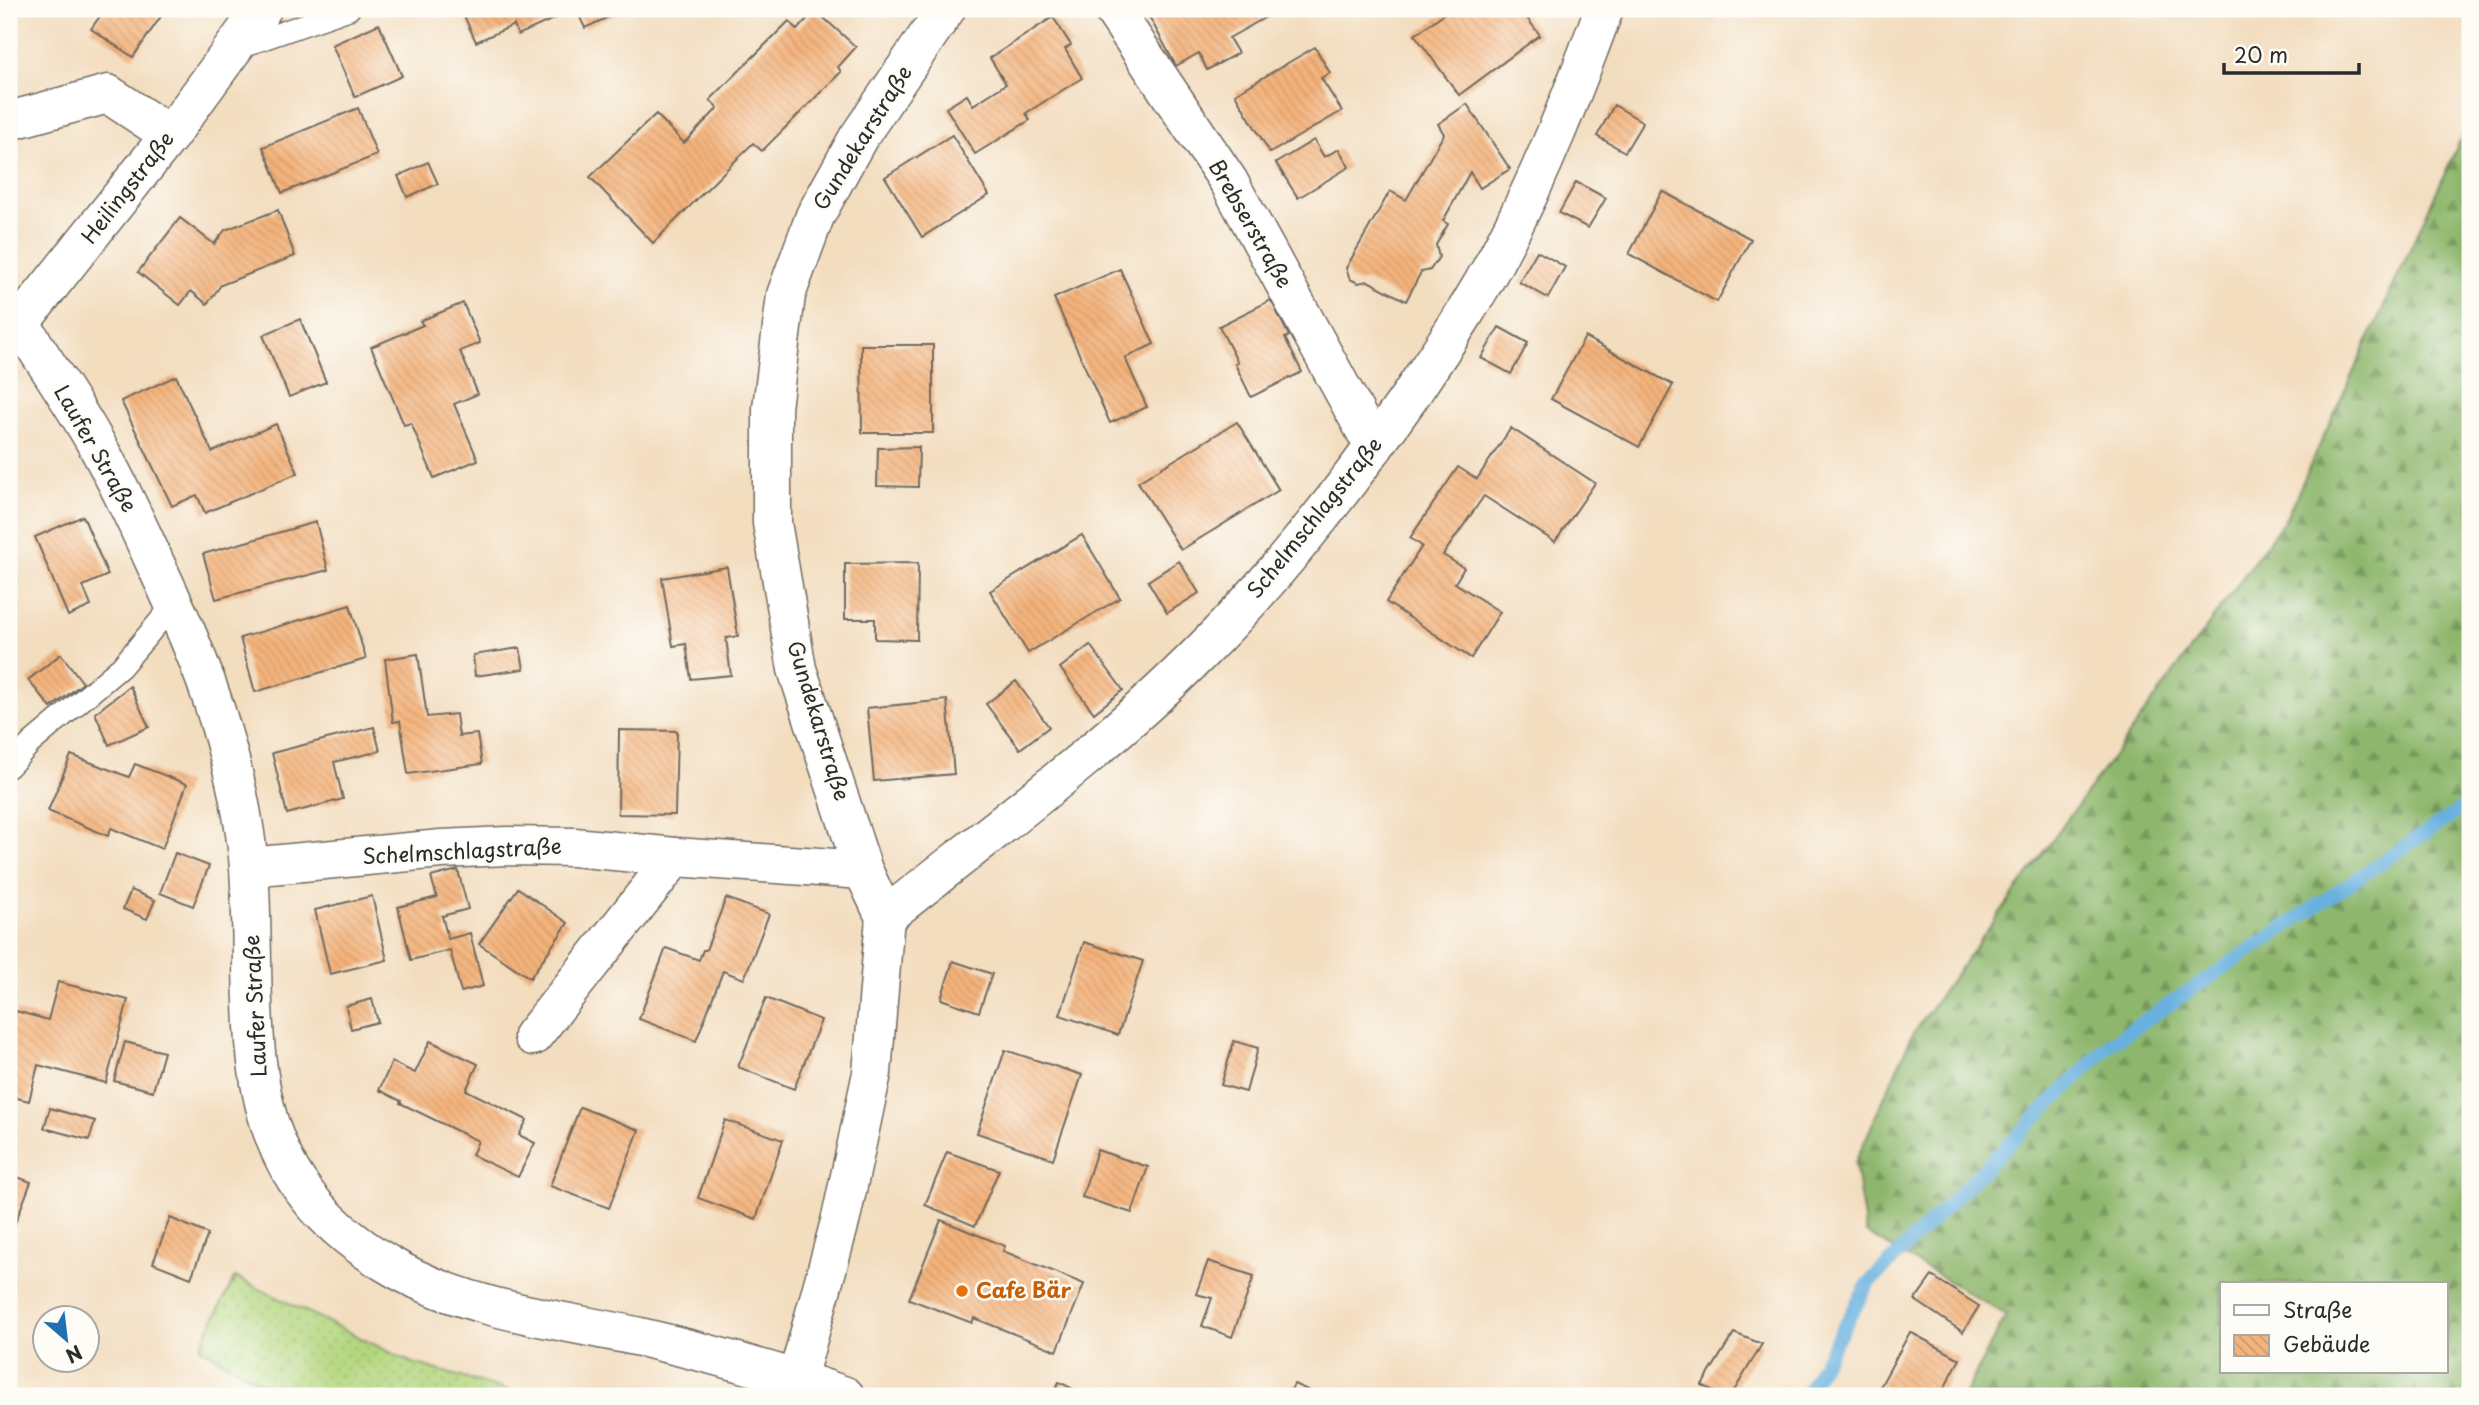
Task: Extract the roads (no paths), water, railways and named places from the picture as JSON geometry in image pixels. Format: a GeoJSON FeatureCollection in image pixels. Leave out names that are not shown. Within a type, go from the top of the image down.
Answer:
{"type":"FeatureCollection","features":[{"type":"Feature","properties":{"kind":"street","name":"Heilingstraße"},"geometry":{"type":"LineString","coordinates":[[15,330],[170,135],[262,9]]}},
{"type":"Feature","properties":{"kind":"street","name":"Gundekarstraße"},"geometry":{"type":"LineString","coordinates":[[797,1379],[841,1218],[872,1073],[885,917],[863,870],[797,669],[772,523],[772,408],[786,295],[815,216],[859,138],[946,9]]}},
{"type":"Feature","properties":{"kind":"street","name":"Brebserstraße"},"geometry":{"type":"LineString","coordinates":[[1113,9],[1229,182],[1374,447]]}},
{"type":"Feature","properties":{"kind":"street","name":"Schelmschlagstraße"},"geometry":{"type":"LineString","coordinates":[[885,917],[1091,753],[1203,651],[1296,547],[1374,447],[1441,351],[1502,250],[1552,145],[1604,9]]}},
{"type":"Feature","properties":{"kind":"street"},"geometry":{"type":"LineString","coordinates":[[9,121],[108,94],[170,135]]}},
{"type":"Feature","properties":{"kind":"street","name":"Laufer Straße"},"geometry":{"type":"LineString","coordinates":[[15,330],[94,439],[127,502],[200,663],[219,720],[240,804],[248,867],[257,1071],[272,1134],[299,1185],[322,1212],[367,1250],[397,1269],[440,1290],[489,1307],[641,1338],[797,1379],[845,1396]]}},
{"type":"Feature","properties":{"kind":"street","name":"Schelmschlagstraße"},"geometry":{"type":"LineString","coordinates":[[248,867],[440,849],[507,846],[574,847],[863,870]]}},
{"type":"Feature","properties":{"kind":"street"},"geometry":{"type":"LineString","coordinates":[[533,1036],[675,857]]}},
{"type":"Feature","properties":{"kind":"lane"},"geometry":{"type":"LineString","coordinates":[[232,50],[349,9]]}},
{"type":"Feature","properties":{"kind":"lane"},"geometry":{"type":"LineString","coordinates":[[9,767],[31,743],[121,667],[174,604]]}},
{"type":"Feature","properties":{"kind":"waterway"},"geometry":{"type":"LineString","coordinates":[[1805,1396],[1868,1284],[2110,1044],[2470,803]]}},
{"type":"Feature","properties":{"kind":"place","name":"Cafe Bär"},"geometry":{"type":"Point","coordinates":[962,1291]}}]}
